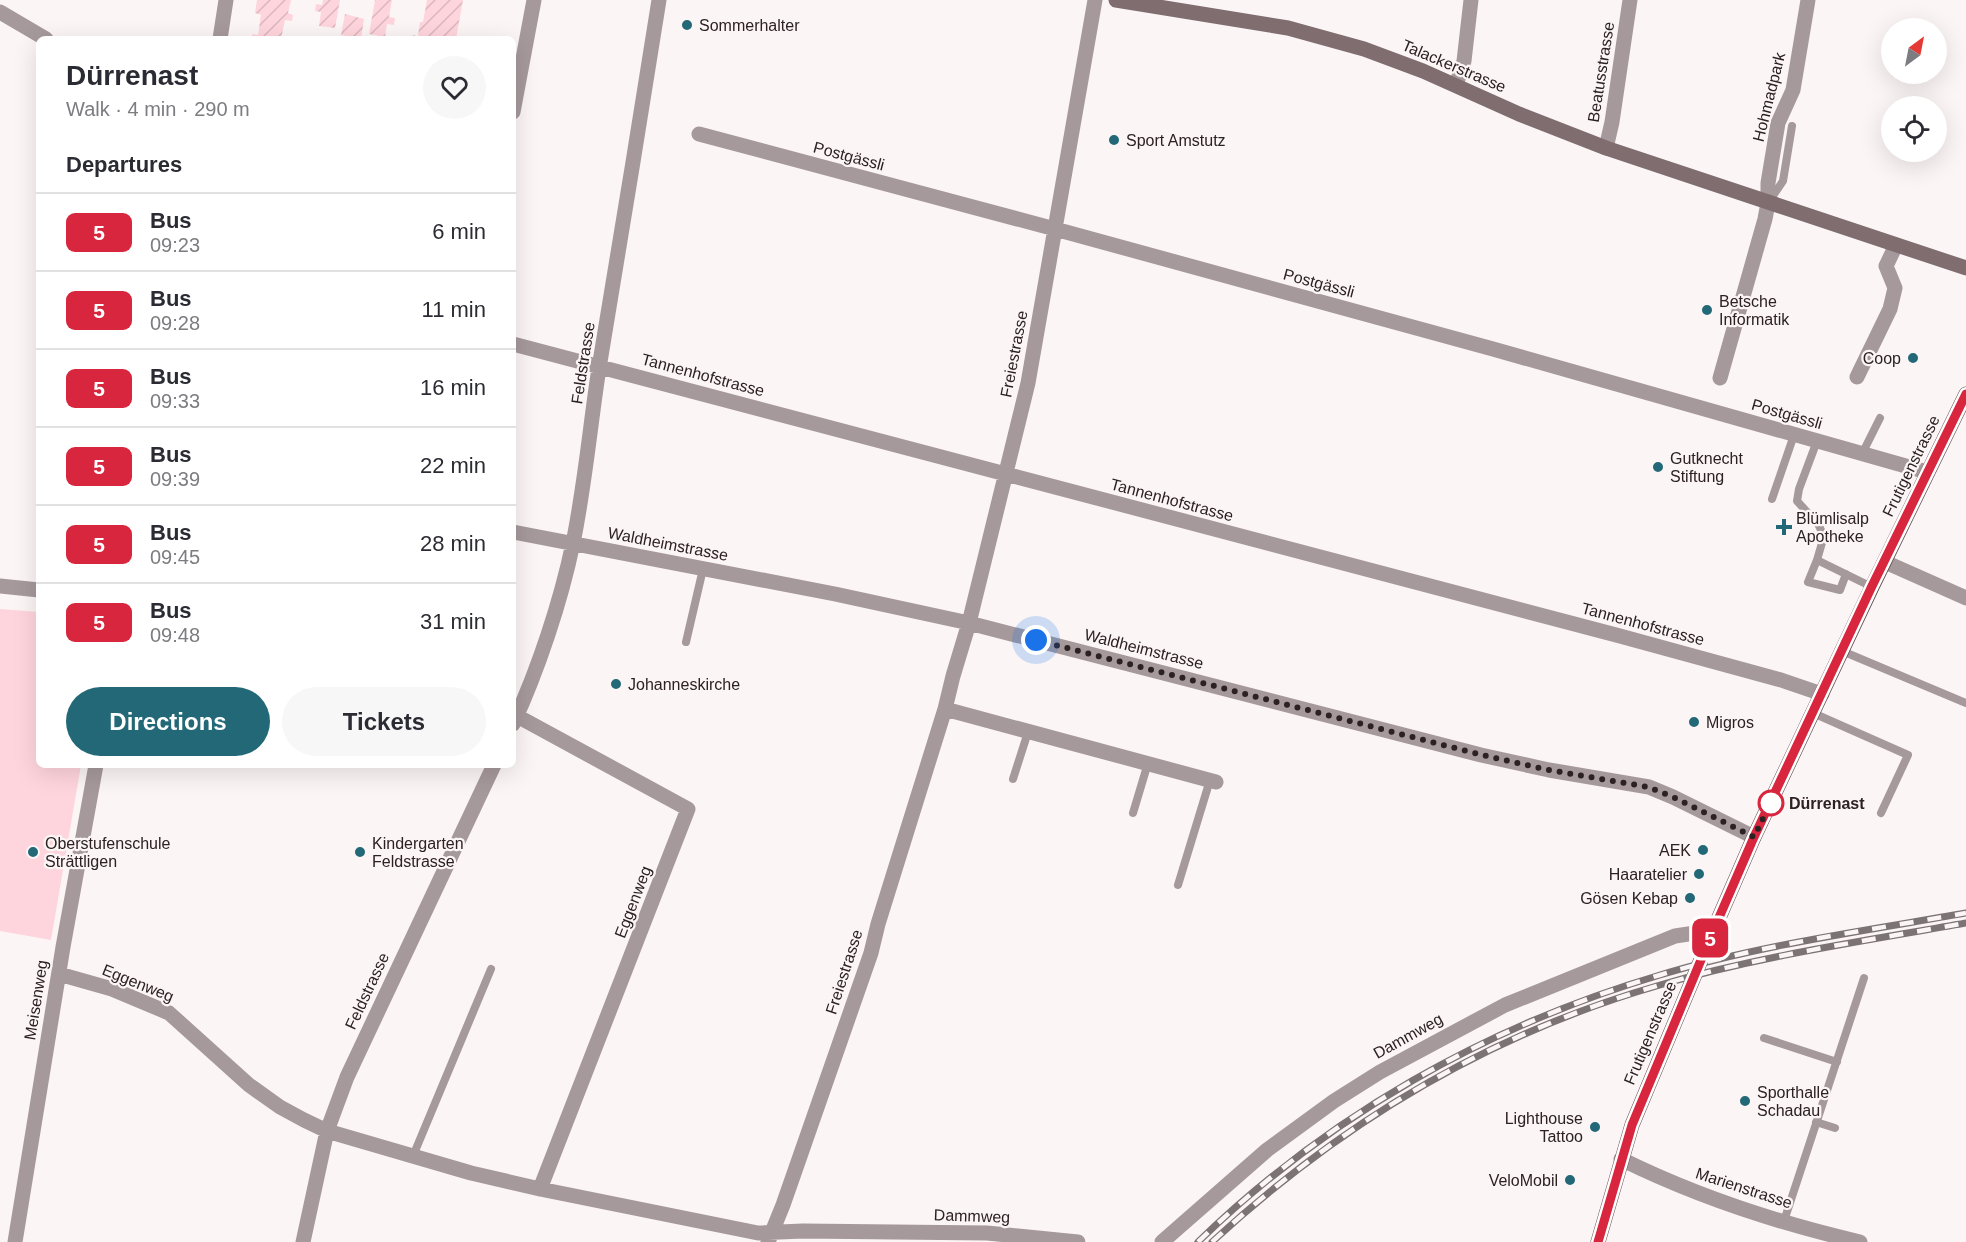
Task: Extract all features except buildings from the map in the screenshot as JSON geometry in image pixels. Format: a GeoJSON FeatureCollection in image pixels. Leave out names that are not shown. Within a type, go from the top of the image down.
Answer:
{"type":"FeatureCollection","features":[{"type":"Feature","properties":{"kind":"main road","name":"Talackerstrasse"},"geometry":{"type":"LineString","coordinates":[[1116,0],[1229,17],[1315,35],[1385,56],[1519,114],[1606,148],[1966,268]]}},
{"type":"Feature","properties":{"kind":"main road","name":"Frutigenstrasse"},"geometry":{"type":"LineString","coordinates":[[1598,1242],[1621,1159],[1647,1088],[1711,936],[1754,837],[1872,586],[1966,394]]}},
{"type":"Feature","properties":{"kind":"street"},"geometry":{"type":"LineString","coordinates":[[220,36],[226,0]]}},
{"type":"Feature","properties":{"kind":"street"},"geometry":{"type":"LineString","coordinates":[[516,96],[534,0]]}},
{"type":"Feature","properties":{"kind":"street","name":"Feldstrasse"},"geometry":{"type":"LineString","coordinates":[[516,718],[537,666],[573,544],[659,0]]}},
{"type":"Feature","properties":{"kind":"street","name":"Freiestrasse"},"geometry":{"type":"LineString","coordinates":[[770,1238],[871,953],[969,623],[1037,341],[1045,279],[1095,0]]}},
{"type":"Feature","properties":{"kind":"street"},"geometry":{"type":"LineString","coordinates":[[1456,85],[1464,61],[1471,0]]}},
{"type":"Feature","properties":{"kind":"street","name":"Beatusstrasse"},"geometry":{"type":"LineString","coordinates":[[1606,148],[1630,0]]}},
{"type":"Feature","properties":{"kind":"street","name":"Hohmadpark"},"geometry":{"type":"LineString","coordinates":[[1768,203],[1768,183],[1778,123],[1793,90],[1808,0]]}},
{"type":"Feature","properties":{"kind":"street"},"geometry":{"type":"LineString","coordinates":[[0,12],[41,36]]}},
{"type":"Feature","properties":{"kind":"street","name":"Postgässli"},"geometry":{"type":"LineString","coordinates":[[699,134],[1493,349],[1927,472]]}},
{"type":"Feature","properties":{"kind":"street"},"geometry":{"type":"LineString","coordinates":[[1720,378],[1768,203]]}},
{"type":"Feature","properties":{"kind":"street"},"geometry":{"type":"LineString","coordinates":[[1857,377],[1890,309],[1895,288],[1886,266],[1896,245]]}},
{"type":"Feature","properties":{"kind":"street","name":"Tannenhofstrasse"},"geometry":{"type":"LineString","coordinates":[[516,345],[600,365],[1006,475],[1620,636],[1781,680],[1822,694]]}},
{"type":"Feature","properties":{"kind":"street","name":"Waldheimstrasse"},"geometry":{"type":"LineString","coordinates":[[516,533],[835,594],[969,623],[1482,755],[1538,768],[1648,787],[1754,837]]}},
{"type":"Feature","properties":{"kind":"street"},"geometry":{"type":"LineString","coordinates":[[1885,562],[1966,598]]}},
{"type":"Feature","properties":{"kind":"street"},"geometry":{"type":"LineString","coordinates":[[0,586],[36,590]]}},
{"type":"Feature","properties":{"kind":"street"},"geometry":{"type":"LineString","coordinates":[[945,709],[1213,781]]}},
{"type":"Feature","properties":{"kind":"street","name":"Eggenweg"},"geometry":{"type":"LineString","coordinates":[[516,721],[688,809],[540,1189]]}},
{"type":"Feature","properties":{"kind":"street","name":"Meisenweg"},"geometry":{"type":"LineString","coordinates":[[15,1242],[95,768]]}},
{"type":"Feature","properties":{"kind":"street","name":"Feldstrasse"},"geometry":{"type":"LineString","coordinates":[[303,1242],[327,1131],[347,1077],[493,768]]}},
{"type":"Feature","properties":{"kind":"street","name":"Dammweg"},"geometry":{"type":"LineString","coordinates":[[1162,1242],[1267,1150],[1334,1101],[1440,1038],[1505,1005],[1675,936],[1686,933],[1711,936]]}},
{"type":"Feature","properties":{"kind":"street","name":"Eggenweg"},"geometry":{"type":"LineString","coordinates":[[59,974],[112,989],[169,1013],[249,1085],[280,1107],[327,1131],[471,1173],[770,1238]]}},
{"type":"Feature","properties":{"kind":"street","name":"Marienstrasse"},"geometry":{"type":"LineString","coordinates":[[1621,1159],[1683,1188],[1726,1203],[1860,1242]]}},
{"type":"Feature","properties":{"kind":"street","name":"Dammweg"},"geometry":{"type":"LineString","coordinates":[[770,1238],[987,1233],[1078,1242]]}},
{"type":"Feature","properties":{"kind":"lane"},"geometry":{"type":"LineString","coordinates":[[1768,203],[1783,181],[1792,126]]}},
{"type":"Feature","properties":{"kind":"lane"},"geometry":{"type":"LineString","coordinates":[[1862,454],[1880,418]]}},
{"type":"Feature","properties":{"kind":"lane"},"geometry":{"type":"LineString","coordinates":[[1772,499],[1794,435]]}},
{"type":"Feature","properties":{"kind":"lane"},"geometry":{"type":"LineString","coordinates":[[1817,441],[1799,489],[1797,501],[1818,524],[1824,536],[1808,582],[1840,590],[1846,574]]}},
{"type":"Feature","properties":{"kind":"lane"},"geometry":{"type":"LineString","coordinates":[[1816,560],[1872,586]]}},
{"type":"Feature","properties":{"kind":"lane"},"geometry":{"type":"LineString","coordinates":[[686,642],[703,569]]}},
{"type":"Feature","properties":{"kind":"lane"},"geometry":{"type":"LineString","coordinates":[[1842,651],[1966,703]]}},
{"type":"Feature","properties":{"kind":"lane"},"geometry":{"type":"LineString","coordinates":[[1813,712],[1908,755],[1881,813]]}},
{"type":"Feature","properties":{"kind":"lane"},"geometry":{"type":"LineString","coordinates":[[1013,779],[1028,732]]}},
{"type":"Feature","properties":{"kind":"lane"},"geometry":{"type":"LineString","coordinates":[[1133,813],[1148,763]]}},
{"type":"Feature","properties":{"kind":"lane"},"geometry":{"type":"LineString","coordinates":[[1178,885],[1213,781]]}},
{"type":"Feature","properties":{"kind":"lane"},"geometry":{"type":"LineString","coordinates":[[413,1156],[491,969]]}},
{"type":"Feature","properties":{"kind":"lane"},"geometry":{"type":"LineString","coordinates":[[1784,1221],[1864,978]]}},
{"type":"Feature","properties":{"kind":"lane"},"geometry":{"type":"LineString","coordinates":[[1764,1038],[1837,1062]]}},
{"type":"Feature","properties":{"kind":"lane"},"geometry":{"type":"LineString","coordinates":[[1816,1122],[1836,1128]]}},
{"type":"Feature","properties":{"kind":"shaded area"},"geometry":{"type":"Polygon","coordinates":[[[257,0],[291,0],[288,13],[293,15],[292,21],[285,20],[282,36],[252,36],[252,34],[258,35],[261,15],[255,13],[257,0]]]}},
{"type":"Feature","properties":{"kind":"shaded area"},"geometry":{"type":"Polygon","coordinates":[[[323,0],[340,0],[335,28],[319,26],[321,12],[315,11],[316,4],[322,5],[323,0]]]}},
{"type":"Feature","properties":{"kind":"shaded area"},"geometry":{"type":"Polygon","coordinates":[[[375,0],[392,0],[389,17],[395,18],[394,25],[387,24],[385,36],[369,34],[375,0]]]}},
{"type":"Feature","properties":{"kind":"shaded area"},"geometry":{"type":"Polygon","coordinates":[[[427,0],[463,0],[457,36],[419,36],[420,22],[423,22],[427,0]]]}},
{"type":"Feature","properties":{"kind":"shaded area"},"geometry":{"type":"Polygon","coordinates":[[[345,14],[364,19],[361,36],[341,35],[345,14]]]}},
{"type":"Feature","properties":{"kind":"shaded area","name":"Oberstufenschule Strättligen"},"geometry":{"type":"Polygon","coordinates":[[[0,609],[36,612],[36,768],[80,768],[51,940],[0,931],[0,609]]]}},
{"type":"Feature","properties":{"kind":"railway"},"geometry":{"type":"LineString","coordinates":[[1198,1242],[1248,1196],[1301,1154],[1356,1116],[1413,1080],[1533,1021],[1596,996],[1697,964],[1812,940],[1966,913]]}},
{"type":"Feature","properties":{"kind":"railway"},"geometry":{"type":"LineString","coordinates":[[1212,1242],[1313,1158],[1366,1121],[1477,1056],[1536,1029],[1597,1005],[1698,975],[1812,950],[1966,923]]}},
{"type":"Feature","properties":{"kind":"bus line","name":"5"},"geometry":{"type":"LineString","coordinates":[[1598,1242],[1632,1125],[1711,936],[1754,837],[1872,586],[1966,394]]}},
{"type":"Feature","properties":{"kind":"place","name":"Sommerhalter"},"geometry":{"type":"Point","coordinates":[687,25]}},
{"type":"Feature","properties":{"kind":"place","name":"Sport Amstutz"},"geometry":{"type":"Point","coordinates":[1114,140]}},
{"type":"Feature","properties":{"kind":"place","name":"Betsche Informatik"},"geometry":{"type":"Point","coordinates":[1707,310]}},
{"type":"Feature","properties":{"kind":"place","name":"Coop"},"geometry":{"type":"Point","coordinates":[1913,358]}},
{"type":"Feature","properties":{"kind":"place","name":"Gutknecht Stiftung"},"geometry":{"type":"Point","coordinates":[1658,467]}},
{"type":"Feature","properties":{"kind":"place","name":"Blümlisalp Apotheke"},"geometry":{"type":"Point","coordinates":[1784,527]}},
{"type":"Feature","properties":{"kind":"place","name":"Johanneskirche"},"geometry":{"type":"Point","coordinates":[616,684]}},
{"type":"Feature","properties":{"kind":"place","name":"Migros"},"geometry":{"type":"Point","coordinates":[1694,722]}},
{"type":"Feature","properties":{"kind":"place","name":"Dürrenast"},"geometry":{"type":"Point","coordinates":[1771,803]}},
{"type":"Feature","properties":{"kind":"place","name":"AEK"},"geometry":{"type":"Point","coordinates":[1703,850]}},
{"type":"Feature","properties":{"kind":"place","name":"Oberstufenschule Strättligen"},"geometry":{"type":"Point","coordinates":[33,852]}},
{"type":"Feature","properties":{"kind":"place","name":"Kindergarten Feldstrasse"},"geometry":{"type":"Point","coordinates":[360,852]}},
{"type":"Feature","properties":{"kind":"place","name":"Haaratelier"},"geometry":{"type":"Point","coordinates":[1699,874]}},
{"type":"Feature","properties":{"kind":"place","name":"Gösen Kebap"},"geometry":{"type":"Point","coordinates":[1690,898]}},
{"type":"Feature","properties":{"kind":"place","name":"Sporthalle Schadau"},"geometry":{"type":"Point","coordinates":[1745,1101]}},
{"type":"Feature","properties":{"kind":"place","name":"Lighthouse Tattoo"},"geometry":{"type":"Point","coordinates":[1595,1127]}},
{"type":"Feature","properties":{"kind":"place","name":"VeloMobil"},"geometry":{"type":"Point","coordinates":[1570,1180]}},
{"type":"Feature","properties":{"kind":"route"},"geometry":{"type":"LineString","coordinates":[[1036,640],[1482,755],[1549,770],[1648,787],[1754,837],[1774,796],[1771,803]]}}]}
